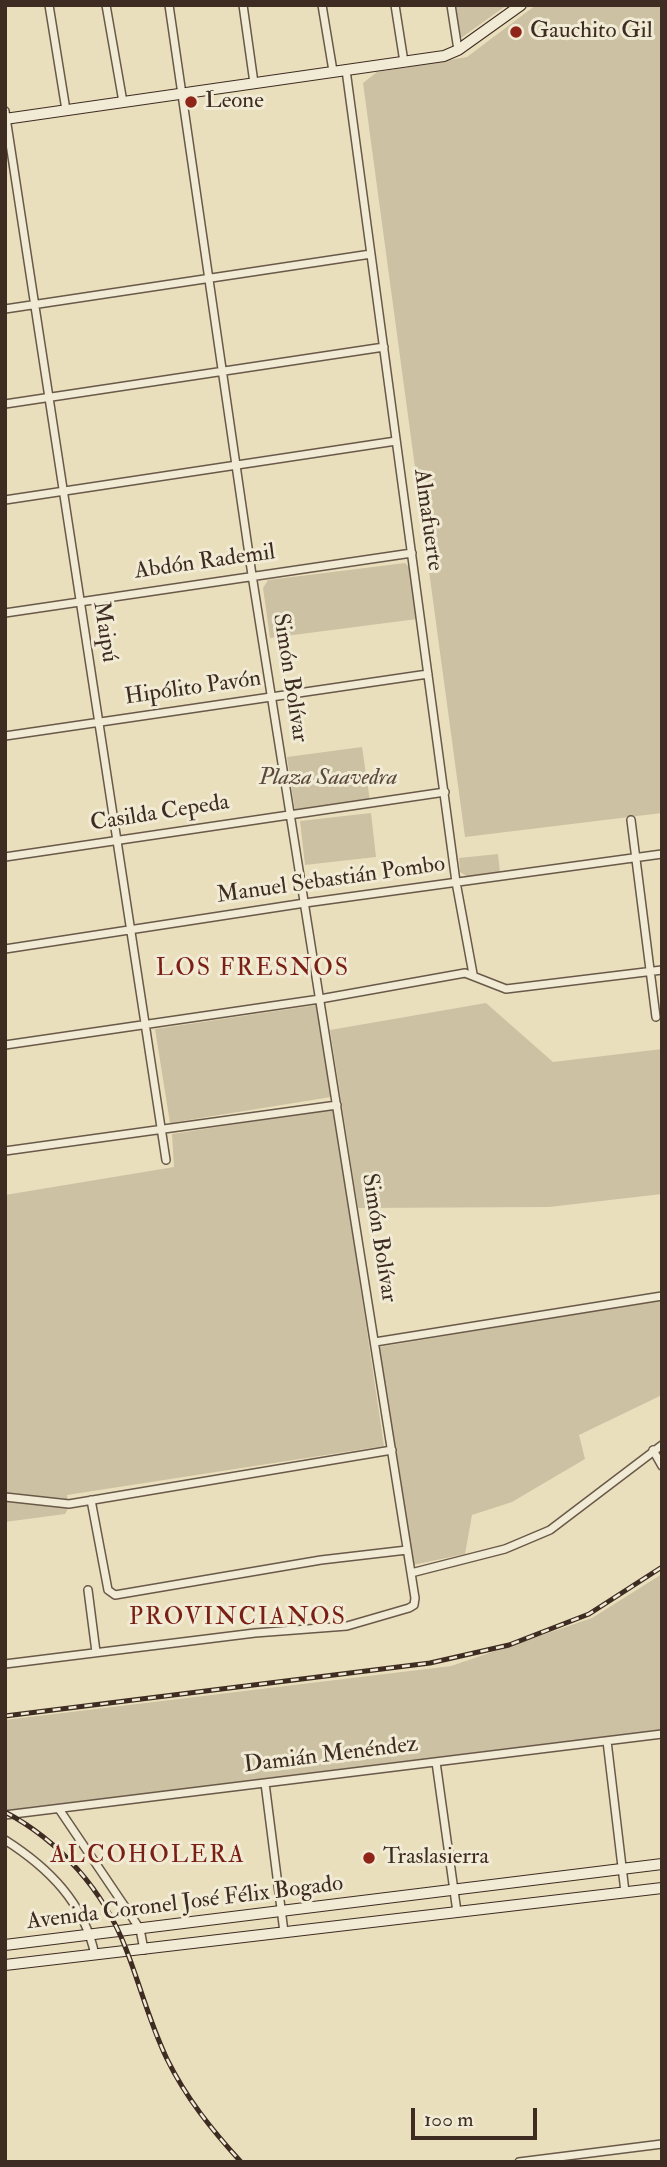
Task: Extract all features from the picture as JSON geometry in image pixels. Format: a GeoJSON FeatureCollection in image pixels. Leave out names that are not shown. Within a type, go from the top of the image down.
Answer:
{"type":"FeatureCollection","features":[{"type":"Feature","properties":{"kind":"main road"},"geometry":{"type":"LineString","coordinates":[[6,116],[66,110],[444,56],[458,50],[521,5]]}},
{"type":"Feature","properties":{"kind":"main road","name":"Avenida Coronel José Félix Bogado"},"geometry":{"type":"LineString","coordinates":[[5,1945],[662,1864]]}},
{"type":"Feature","properties":{"kind":"main road","name":"Avenida Coronel José Félix Bogado"},"geometry":{"type":"LineString","coordinates":[[5,1965],[662,1888]]}},
{"type":"Feature","properties":{"kind":"street"},"geometry":{"type":"LineString","coordinates":[[49,5],[66,110]]}},
{"type":"Feature","properties":{"kind":"street"},"geometry":{"type":"LineString","coordinates":[[106,5],[123,102]]}},
{"type":"Feature","properties":{"kind":"street","name":"Simón Bolívar"},"geometry":{"type":"LineString","coordinates":[[96,1652],[255,1633],[347,1626],[414,1605],[392,1450],[235,466],[225,371],[169,5]]}},
{"type":"Feature","properties":{"kind":"street"},"geometry":{"type":"LineString","coordinates":[[243,5],[254,83]]}},
{"type":"Feature","properties":{"kind":"street"},"geometry":{"type":"LineString","coordinates":[[322,5],[333,71]]}},
{"type":"Feature","properties":{"kind":"street"},"geometry":{"type":"LineString","coordinates":[[395,5],[404,62]]}},
{"type":"Feature","properties":{"kind":"street"},"geometry":{"type":"LineString","coordinates":[[451,5],[458,50]]}},
{"type":"Feature","properties":{"kind":"street","name":"Almafuerte"},"geometry":{"type":"LineString","coordinates":[[346,70],[456,882],[472,974]]}},
{"type":"Feature","properties":{"kind":"street","name":"Maipú"},"geometry":{"type":"LineString","coordinates":[[6,116],[166,1160]]}},
{"type":"Feature","properties":{"kind":"street"},"geometry":{"type":"LineString","coordinates":[[5,309],[210,276],[371,254]]}},
{"type":"Feature","properties":{"kind":"street"},"geometry":{"type":"LineString","coordinates":[[5,404],[384,347]]}},
{"type":"Feature","properties":{"kind":"street"},"geometry":{"type":"LineString","coordinates":[[5,500],[396,441]]}},
{"type":"Feature","properties":{"kind":"street","name":"Abdón Rademil"},"geometry":{"type":"LineString","coordinates":[[5,613],[412,553]]}},
{"type":"Feature","properties":{"kind":"street","name":"Hipólito Pavón"},"geometry":{"type":"LineString","coordinates":[[5,736],[428,674]]}},
{"type":"Feature","properties":{"kind":"street","name":"Casilda Cepeda"},"geometry":{"type":"LineString","coordinates":[[5,857],[444,792]]}},
{"type":"Feature","properties":{"kind":"street"},"geometry":{"type":"LineString","coordinates":[[631,820],[656,1017]]}},
{"type":"Feature","properties":{"kind":"street","name":"Manuel Sebastián Pombo"},"geometry":{"type":"LineString","coordinates":[[5,949],[305,903],[662,854]]}},
{"type":"Feature","properties":{"kind":"street"},"geometry":{"type":"LineString","coordinates":[[5,1045],[146,1026],[472,974],[506,989],[662,970]]}},
{"type":"Feature","properties":{"kind":"street"},"geometry":{"type":"LineString","coordinates":[[5,1150],[337,1105]]}},
{"type":"Feature","properties":{"kind":"street"},"geometry":{"type":"LineString","coordinates":[[375,1342],[662,1296]]}},
{"type":"Feature","properties":{"kind":"street"},"geometry":{"type":"LineString","coordinates":[[411,1573],[496,1552],[550,1530],[662,1445]]}},
{"type":"Feature","properties":{"kind":"street"},"geometry":{"type":"LineString","coordinates":[[5,1497],[17,1496],[69,1504],[392,1450]]}},
{"type":"Feature","properties":{"kind":"street"},"geometry":{"type":"LineString","coordinates":[[653,1450],[662,1466]]}},
{"type":"Feature","properties":{"kind":"street"},"geometry":{"type":"LineString","coordinates":[[91,1500],[108,1590],[115,1595],[320,1560],[407,1550]]}},
{"type":"Feature","properties":{"kind":"street"},"geometry":{"type":"LineString","coordinates":[[5,1664],[96,1652],[88,1590]]}},
{"type":"Feature","properties":{"kind":"street","name":"Damián Menéndez"},"geometry":{"type":"LineString","coordinates":[[5,1815],[662,1734]]}},
{"type":"Feature","properties":{"kind":"street"},"geometry":{"type":"LineString","coordinates":[[607,1741],[625,1892]]}},
{"type":"Feature","properties":{"kind":"street"},"geometry":{"type":"LineString","coordinates":[[436,1762],[457,1912]]}},
{"type":"Feature","properties":{"kind":"street"},"geometry":{"type":"LineString","coordinates":[[265,1783],[284,1932]]}},
{"type":"Feature","properties":{"kind":"street"},"geometry":{"type":"LineString","coordinates":[[59,1810],[140,1929],[144,1950]]}},
{"type":"Feature","properties":{"kind":"street"},"geometry":{"type":"LineString","coordinates":[[5,1840],[35,1861],[77,1906],[91,1935],[95,1955]]}},
{"type":"Feature","properties":{"kind":"street"},"geometry":{"type":"LineString","coordinates":[[519,2162],[662,2144]]}},
{"type":"Feature","properties":{"kind":"street"},"geometry":{"type":"LineString","coordinates":[[605,2151],[606,2162]]}},
{"type":"Feature","properties":{"kind":"green space"},"geometry":{"type":"Polygon","coordinates":[[[455,5],[507,5],[461,38],[455,5]]]}},
{"type":"Feature","properties":{"kind":"green space"},"geometry":{"type":"Polygon","coordinates":[[[536,5],[662,5],[662,813],[465,837],[363,83],[377,72],[467,57],[536,5]]]}},
{"type":"Feature","properties":{"kind":"green space"},"geometry":{"type":"Polygon","coordinates":[[[405,563],[410,568],[417,619],[270,638],[263,588],[268,580],[405,563]]]}},
{"type":"Feature","properties":{"kind":"green space","name":"Plaza Saavedra"},"geometry":{"type":"Polygon","coordinates":[[[362,747],[370,801],[295,811],[287,757],[362,747]]]}},
{"type":"Feature","properties":{"kind":"green space"},"geometry":{"type":"Polygon","coordinates":[[[371,813],[376,857],[305,865],[300,821],[371,813]]]}},
{"type":"Feature","properties":{"kind":"green space"},"geometry":{"type":"Polygon","coordinates":[[[498,854],[500,872],[468,877],[460,872],[459,858],[498,854]]]}},
{"type":"Feature","properties":{"kind":"green space"},"geometry":{"type":"Polygon","coordinates":[[[486,1003],[553,1062],[662,1049],[662,1194],[549,1207],[358,1208],[330,1030],[486,1003]]]}},
{"type":"Feature","properties":{"kind":"green space"},"geometry":{"type":"Polygon","coordinates":[[[317,1005],[331,1097],[170,1123],[155,1029],[317,1005]]]}},
{"type":"Feature","properties":{"kind":"green space"},"geometry":{"type":"Polygon","coordinates":[[[334,1109],[384,1446],[67,1495],[69,1507],[65,1514],[5,1522],[5,1195],[174,1167],[172,1134],[334,1109]]]}},
{"type":"Feature","properties":{"kind":"green space"},"geometry":{"type":"Polygon","coordinates":[[[662,1300],[662,1395],[579,1435],[585,1459],[512,1502],[472,1515],[465,1554],[413,1565],[379,1347],[662,1300]]]}},
{"type":"Feature","properties":{"kind":"green space"},"geometry":{"type":"Polygon","coordinates":[[[662,1574],[662,1730],[5,1812],[5,1720],[451,1666],[592,1618],[662,1574]]]}},
{"type":"Feature","properties":{"kind":"railway"},"geometry":{"type":"LineString","coordinates":[[5,1716],[430,1663],[509,1645],[589,1614],[662,1567]]}},
{"type":"Feature","properties":{"kind":"railway"},"geometry":{"type":"LineString","coordinates":[[5,1812],[44,1837],[62,1853],[106,1907],[117,1928],[155,2032],[174,2073],[200,2113],[241,2162]]}},
{"type":"Feature","properties":{"kind":"place","name":"Gauchito Gil"},"geometry":{"type":"Point","coordinates":[516,32]}},
{"type":"Feature","properties":{"kind":"place","name":"Leone"},"geometry":{"type":"Point","coordinates":[191,102]}},
{"type":"Feature","properties":{"kind":"place","name":"Traslasierra"},"geometry":{"type":"Point","coordinates":[369,1858]}},
{"type":"Feature","properties":{"kind":"district","name":"LOS FRESNOS"},"geometry":{"type":"Point","coordinates":[253,970]}},
{"type":"Feature","properties":{"kind":"district","name":"PROVINCIANOS"},"geometry":{"type":"Point","coordinates":[238,1619]}},
{"type":"Feature","properties":{"kind":"district","name":"ALCOHOLERA"},"geometry":{"type":"Point","coordinates":[148,1857]}}]}
